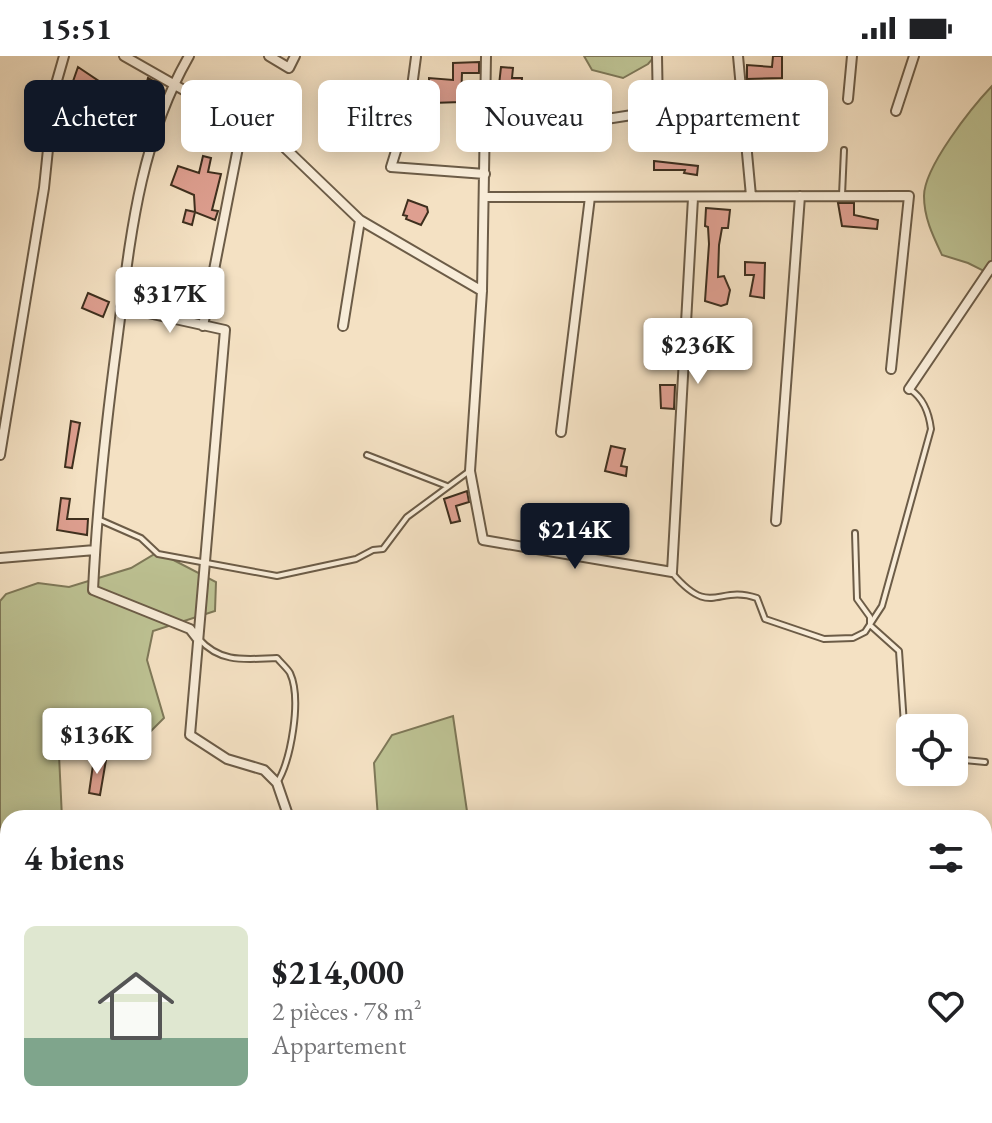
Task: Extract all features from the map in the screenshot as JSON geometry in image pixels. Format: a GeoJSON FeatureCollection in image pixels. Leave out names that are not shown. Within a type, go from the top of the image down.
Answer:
{"type":"FeatureCollection","features":[{"type":"Feature","properties":{"kind":"street"},"geometry":{"type":"LineString","coordinates":[[57,80],[64,56]]}},
{"type":"Feature","properties":{"kind":"street"},"geometry":{"type":"LineString","coordinates":[[124,56],[181,86]]}},
{"type":"Feature","properties":{"kind":"street"},"geometry":{"type":"LineString","coordinates":[[165,106],[189,56]]}},
{"type":"Feature","properties":{"kind":"street"},"geometry":{"type":"LineString","coordinates":[[269,56],[289,68],[295,56]]}},
{"type":"Feature","properties":{"kind":"street"},"geometry":{"type":"LineString","coordinates":[[486,56],[486,80]]}},
{"type":"Feature","properties":{"kind":"street"},"geometry":{"type":"LineString","coordinates":[[657,56],[657,80]]}},
{"type":"Feature","properties":{"kind":"street"},"geometry":{"type":"LineString","coordinates":[[738,56],[739,80]]}},
{"type":"Feature","properties":{"kind":"street"},"geometry":{"type":"LineString","coordinates":[[848,99],[852,56]]}},
{"type":"Feature","properties":{"kind":"street"},"geometry":{"type":"LineString","coordinates":[[896,111],[914,56]]}},
{"type":"Feature","properties":{"kind":"street"},"geometry":{"type":"LineString","coordinates":[[416,57],[409,109],[391,167],[485,174]]}},
{"type":"Feature","properties":{"kind":"street"},"geometry":{"type":"LineString","coordinates":[[0,455],[48,152]]}},
{"type":"Feature","properties":{"kind":"street"},"geometry":{"type":"LineString","coordinates":[[148,152],[137,190],[121,307],[93,590],[190,629],[197,638]]}},
{"type":"Feature","properties":{"kind":"street"},"geometry":{"type":"LineString","coordinates":[[203,326],[237,152]]}},
{"type":"Feature","properties":{"kind":"street"},"geometry":{"type":"LineString","coordinates":[[289,152],[360,220],[482,291]]}},
{"type":"Feature","properties":{"kind":"street"},"geometry":{"type":"LineString","coordinates":[[486,152],[482,291],[470,471],[483,540],[672,572],[693,198]]}},
{"type":"Feature","properties":{"kind":"street"},"geometry":{"type":"LineString","coordinates":[[746,152],[751,196]]}},
{"type":"Feature","properties":{"kind":"street"},"geometry":{"type":"LineString","coordinates":[[776,521],[800,196]]}},
{"type":"Feature","properties":{"kind":"street"},"geometry":{"type":"LineString","coordinates":[[484,197],[909,196],[891,369]]}},
{"type":"Feature","properties":{"kind":"street"},"geometry":{"type":"LineString","coordinates":[[561,432],[590,197]]}},
{"type":"Feature","properties":{"kind":"street"},"geometry":{"type":"LineString","coordinates":[[343,326],[360,220]]}},
{"type":"Feature","properties":{"kind":"street"},"geometry":{"type":"LineString","coordinates":[[909,389],[992,266]]}},
{"type":"Feature","properties":{"kind":"street"},"geometry":{"type":"LineString","coordinates":[[121,307],[225,330],[190,735],[227,759],[264,770],[277,783],[286,810]]}},
{"type":"Feature","properties":{"kind":"street"},"geometry":{"type":"LineString","coordinates":[[0,558],[95,550]]}},
{"type":"Feature","properties":{"kind":"lane"},"geometry":{"type":"LineString","coordinates":[[841,196],[844,150]]}},
{"type":"Feature","properties":{"kind":"lane"},"geometry":{"type":"LineString","coordinates":[[672,572],[687,590],[712,601],[741,593],[757,598],[765,619],[824,639],[853,638],[865,632],[882,606],[931,429],[929,413],[918,395],[909,389]]}},
{"type":"Feature","properties":{"kind":"lane"},"geometry":{"type":"LineString","coordinates":[[367,455],[448,487]]}},
{"type":"Feature","properties":{"kind":"lane"},"geometry":{"type":"LineString","coordinates":[[98,519],[141,538],[158,554],[277,576],[356,559],[373,550],[383,549],[407,517],[470,471]]}},
{"type":"Feature","properties":{"kind":"lane"},"geometry":{"type":"LineString","coordinates":[[855,533],[857,599],[870,617],[870,625],[899,651],[903,714]]}},
{"type":"Feature","properties":{"kind":"lane"},"geometry":{"type":"LineString","coordinates":[[197,638],[206,648],[227,660],[277,658],[290,673],[295,704],[286,767],[277,783]]}},
{"type":"Feature","properties":{"kind":"lane"},"geometry":{"type":"LineString","coordinates":[[968,760],[985,762]]}},
{"type":"Feature","properties":{"kind":"green space"},"geometry":{"type":"Polygon","coordinates":[[[584,56],[655,56],[648,64],[623,78],[592,70],[584,56]]]}},
{"type":"Feature","properties":{"kind":"green space"},"geometry":{"type":"Polygon","coordinates":[[[992,86],[992,275],[942,255],[927,219],[924,196],[926,184],[940,154],[992,86]]]}},
{"type":"Feature","properties":{"kind":"green space"},"geometry":{"type":"Polygon","coordinates":[[[158,552],[216,582],[215,611],[153,631],[147,660],[164,718],[143,739],[82,738],[59,755],[62,810],[0,810],[0,601],[6,594],[38,583],[69,587],[131,568],[158,552]]]}},
{"type":"Feature","properties":{"kind":"green space"},"geometry":{"type":"Polygon","coordinates":[[[453,716],[467,810],[377,810],[374,763],[392,735],[453,716]]]}},
{"type":"Feature","properties":{"kind":"building"},"geometry":{"type":"Polygon","coordinates":[[[773,56],[782,56],[782,78],[747,79],[747,65],[772,67],[773,56]]]}},
{"type":"Feature","properties":{"kind":"building"},"geometry":{"type":"Polygon","coordinates":[[[479,62],[479,73],[462,73],[462,80],[456,80],[456,102],[440,103],[440,80],[429,78],[453,80],[453,63],[479,62]]]}},
{"type":"Feature","properties":{"kind":"building"},"geometry":{"type":"Polygon","coordinates":[[[78,67],[98,80],[73,80],[78,67]]]}},
{"type":"Feature","properties":{"kind":"building"},"geometry":{"type":"Polygon","coordinates":[[[501,67],[513,68],[512,78],[522,78],[522,80],[500,80],[501,67]]]}},
{"type":"Feature","properties":{"kind":"building"},"geometry":{"type":"Polygon","coordinates":[[[203,156],[211,158],[208,172],[221,174],[212,210],[218,211],[215,220],[195,212],[194,195],[171,185],[178,166],[199,173],[203,156]]]}},
{"type":"Feature","properties":{"kind":"building"},"geometry":{"type":"Polygon","coordinates":[[[654,161],[698,166],[697,175],[684,173],[685,170],[654,170],[654,161]]]}},
{"type":"Feature","properties":{"kind":"building"},"geometry":{"type":"Polygon","coordinates":[[[408,200],[427,207],[428,212],[421,225],[403,215],[408,200]]]}},
{"type":"Feature","properties":{"kind":"building"},"geometry":{"type":"Polygon","coordinates":[[[838,203],[854,203],[854,215],[878,220],[877,229],[842,226],[838,203]]]}},
{"type":"Feature","properties":{"kind":"building"},"geometry":{"type":"Polygon","coordinates":[[[706,208],[730,210],[728,228],[722,228],[719,245],[718,277],[724,276],[730,290],[727,304],[721,306],[705,301],[709,244],[708,227],[705,226],[706,208]]]}},
{"type":"Feature","properties":{"kind":"building"},"geometry":{"type":"Polygon","coordinates":[[[186,210],[195,212],[192,225],[183,222],[186,210]]]}},
{"type":"Feature","properties":{"kind":"building"},"geometry":{"type":"Polygon","coordinates":[[[745,262],[765,263],[764,298],[750,296],[754,275],[745,275],[745,262]]]}},
{"type":"Feature","properties":{"kind":"building"},"geometry":{"type":"Polygon","coordinates":[[[88,293],[109,302],[103,317],[82,308],[88,293]]]}},
{"type":"Feature","properties":{"kind":"building"},"geometry":{"type":"Polygon","coordinates":[[[660,385],[675,385],[674,409],[661,408],[660,385]]]}},
{"type":"Feature","properties":{"kind":"building"},"geometry":{"type":"Polygon","coordinates":[[[71,421],[80,423],[72,468],[65,467],[71,421]]]}},
{"type":"Feature","properties":{"kind":"building"},"geometry":{"type":"Polygon","coordinates":[[[611,446],[625,449],[621,466],[627,467],[626,476],[605,471],[611,446]]]}},
{"type":"Feature","properties":{"kind":"building"},"geometry":{"type":"Polygon","coordinates":[[[467,491],[469,502],[456,506],[460,521],[451,523],[444,499],[467,491]]]}},
{"type":"Feature","properties":{"kind":"building"},"geometry":{"type":"Polygon","coordinates":[[[61,498],[70,499],[67,519],[88,519],[87,535],[57,530],[61,498]]]}},
{"type":"Feature","properties":{"kind":"building"},"geometry":{"type":"Polygon","coordinates":[[[596,519],[608,522],[598,547],[569,529],[571,520],[595,524],[596,519]]]}},
{"type":"Feature","properties":{"kind":"building"},"geometry":{"type":"Polygon","coordinates":[[[94,758],[106,760],[100,795],[89,793],[94,758]]]}}]}
